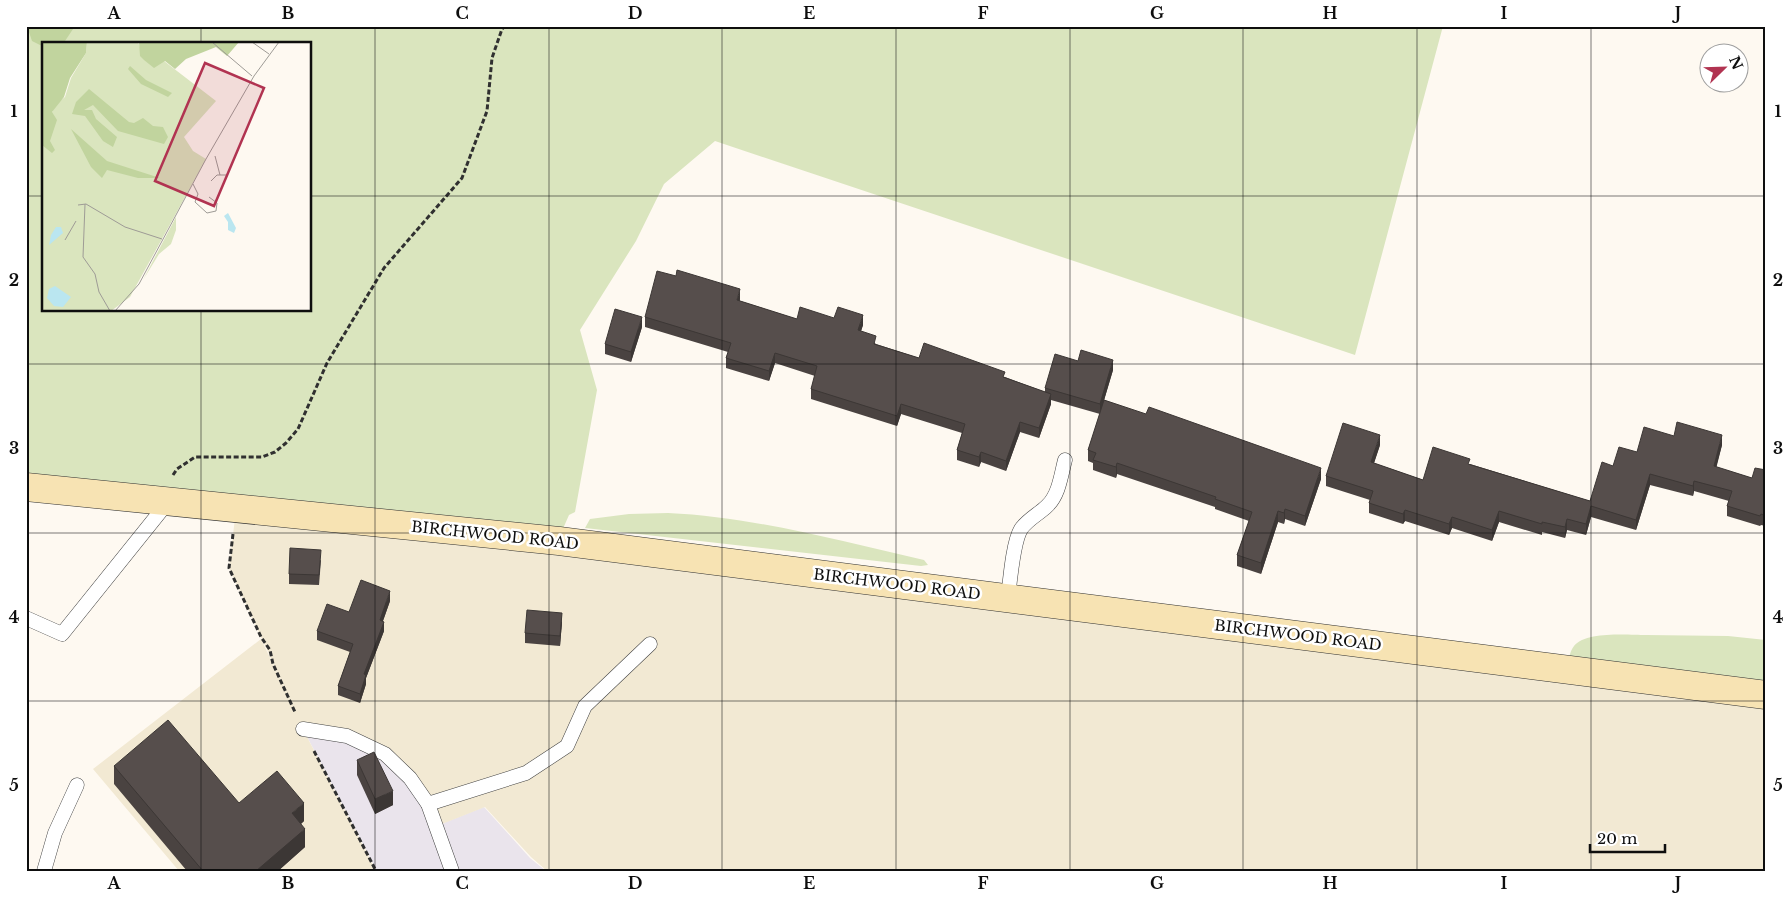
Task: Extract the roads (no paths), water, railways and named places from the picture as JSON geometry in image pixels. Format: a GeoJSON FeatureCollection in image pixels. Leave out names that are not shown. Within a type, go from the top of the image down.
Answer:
{"type":"FeatureCollection","features":[{"type":"Feature","properties":{"kind":"street","name":"BIRCHWOOD ROAD"},"geometry":{"type":"LineString","coordinates":[[26,487],[170,490],[235,509],[558,541],[1766,695]]}},
{"type":"Feature","properties":{"kind":"lane"},"geometry":{"type":"LineString","coordinates":[[1008,598],[1012,559],[1020,530],[1048,505],[1058,488],[1065,460]]}},
{"type":"Feature","properties":{"kind":"lane"},"geometry":{"type":"LineString","coordinates":[[26,618],[62,634],[170,490]]}},
{"type":"Feature","properties":{"kind":"lane"},"geometry":{"type":"LineString","coordinates":[[428,804],[526,773],[567,746],[585,706],[650,644]]}},
{"type":"Feature","properties":{"kind":"lane"},"geometry":{"type":"LineString","coordinates":[[303,729],[347,736],[385,754],[410,778],[428,804],[452,871]]}},
{"type":"Feature","properties":{"kind":"lane"},"geometry":{"type":"LineString","coordinates":[[44,871],[55,833],[77,785]]}}]}
